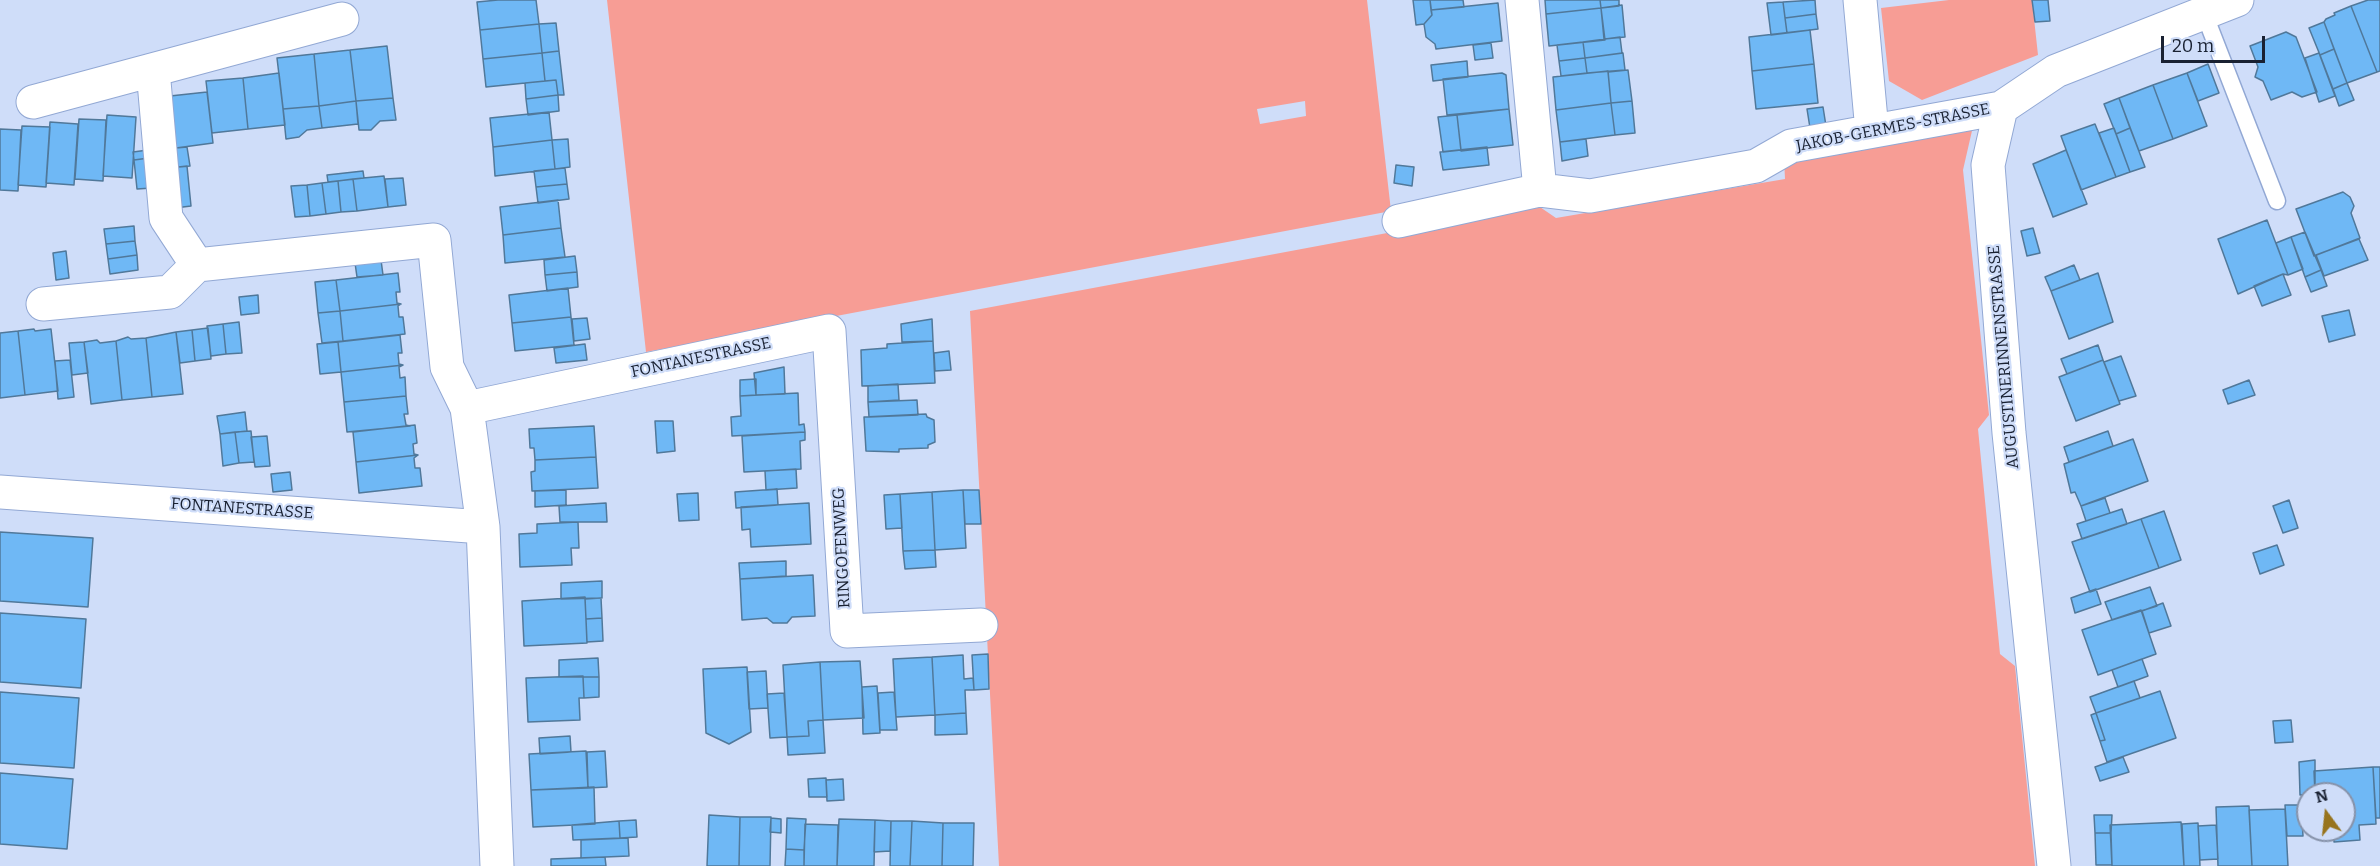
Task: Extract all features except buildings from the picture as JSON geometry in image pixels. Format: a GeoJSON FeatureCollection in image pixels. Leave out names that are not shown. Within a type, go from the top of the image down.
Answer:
{"type":"FeatureCollection","features":[{"type":"Feature","properties":{"kind":"street"},"geometry":{"type":"LineString","coordinates":[[1522,0],[1540,190]]}},
{"type":"Feature","properties":{"kind":"street"},"geometry":{"type":"LineString","coordinates":[[1860,0],[1872,131]]}},
{"type":"Feature","properties":{"kind":"street"},"geometry":{"type":"LineString","coordinates":[[2001,108],[2056,71],[2237,0]]}},
{"type":"Feature","properties":{"kind":"street"},"geometry":{"type":"LineString","coordinates":[[33,102],[342,19]]}},
{"type":"Feature","properties":{"kind":"street"},"geometry":{"type":"LineString","coordinates":[[153,70],[166,218],[196,265]]}},
{"type":"Feature","properties":{"kind":"street","name":"JAKOB-GERMES-STRASSE"},"geometry":{"type":"LineString","coordinates":[[1399,221],[1540,190],[1590,196],[1756,166],[1791,146],[2001,108]]}},
{"type":"Feature","properties":{"kind":"street","name":"AUGUSTINERINNENSTRASSE"},"geometry":{"type":"LineString","coordinates":[[2001,108],[1988,165],[2009,433],[2054,866]]}},
{"type":"Feature","properties":{"kind":"street"},"geometry":{"type":"LineString","coordinates":[[43,304],[170,292],[196,265],[434,240],[447,367],[467,408],[483,527],[497,866]]}},
{"type":"Feature","properties":{"kind":"street","name":"FONTANESTRASSE"},"geometry":{"type":"LineString","coordinates":[[467,408],[829,331]]}},
{"type":"Feature","properties":{"kind":"street","name":"RINGOFENWEG"},"geometry":{"type":"LineString","coordinates":[[829,331],[847,631],[981,625]]}},
{"type":"Feature","properties":{"kind":"street","name":"FONTANESTRASSE"},"geometry":{"type":"LineString","coordinates":[[0,492],[483,527]]}},
{"type":"Feature","properties":{"kind":"lane"},"geometry":{"type":"LineString","coordinates":[[2204,13],[2277,201]]}},
{"type":"Feature","properties":{"kind":"shaded area"},"geometry":{"type":"Polygon","coordinates":[[[607,0],[1367,0],[1391,211],[646,352],[607,0]],[[1305,101],[1257,109],[1260,124],[1306,116],[1305,101]]]}},
{"type":"Feature","properties":{"kind":"shaded area"},"geometry":{"type":"Polygon","coordinates":[[[1949,0],[2032,0],[2038,55],[1922,100],[1889,81],[1881,8],[1949,0]]]}},
{"type":"Feature","properties":{"kind":"shaded area"},"geometry":{"type":"Polygon","coordinates":[[[1974,122],[1963,170],[1989,415],[1978,429],[2000,654],[2015,666],[2035,866],[999,866],[970,311],[1537,205],[1556,218],[1785,179],[1784,158],[1974,122]]]}}]}
